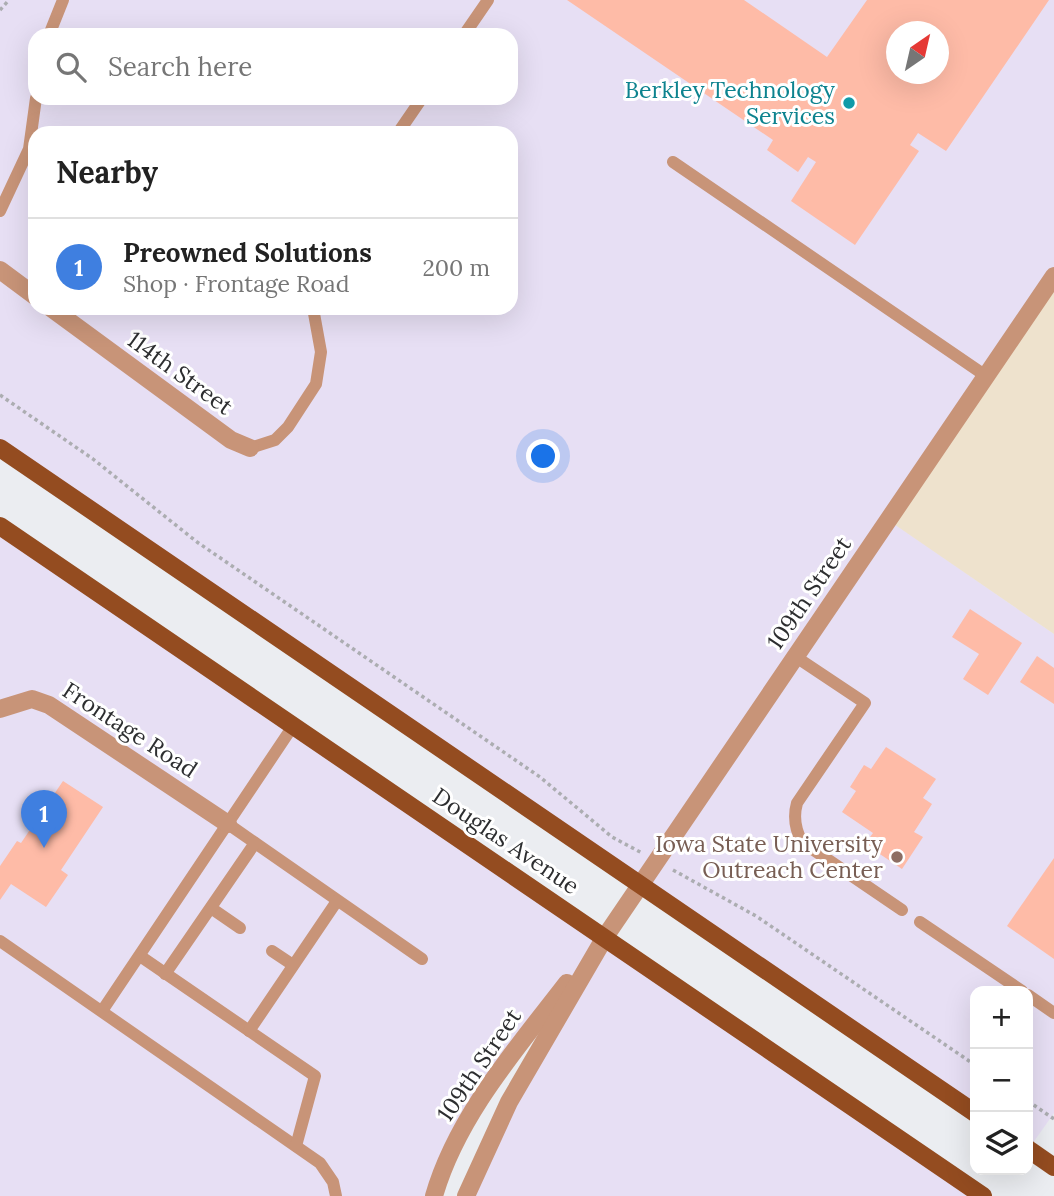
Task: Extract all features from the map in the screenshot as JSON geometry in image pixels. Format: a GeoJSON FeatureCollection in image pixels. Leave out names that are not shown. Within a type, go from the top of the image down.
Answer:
{"type":"FeatureCollection","features":[{"type":"Feature","properties":{"kind":"main road","name":"Douglas Avenue"},"geometry":{"type":"LineString","coordinates":[[0,448],[974,1112]]}},
{"type":"Feature","properties":{"kind":"main road","name":"Douglas Avenue"},"geometry":{"type":"LineString","coordinates":[[0,526],[983,1196]]}},
{"type":"Feature","properties":{"kind":"main road"},"geometry":{"type":"LineString","coordinates":[[1033,1152],[1054,1167]]}},
{"type":"Feature","properties":{"kind":"street"},"geometry":{"type":"LineString","coordinates":[[0,271],[28,291]]}},
{"type":"Feature","properties":{"kind":"street","name":"109th Street"},"geometry":{"type":"LineString","coordinates":[[466,1196],[509,1102],[605,937],[1054,276]]}},
{"type":"Feature","properties":{"kind":"street","name":"114th Street"},"geometry":{"type":"LineString","coordinates":[[60,315],[181,405],[231,440],[250,448]]}},
{"type":"Feature","properties":{"kind":"street","name":"Frontage Road"},"geometry":{"type":"LineString","coordinates":[[0,709],[32,699],[49,705],[228,824]]}},
{"type":"Feature","properties":{"kind":"street","name":"109th Street"},"geometry":{"type":"LineString","coordinates":[[434,1196],[459,1136],[488,1088],[605,937]]}},
{"type":"Feature","properties":{"kind":"lane"},"geometry":{"type":"LineString","coordinates":[[52,28],[63,0]]}},
{"type":"Feature","properties":{"kind":"lane"},"geometry":{"type":"LineString","coordinates":[[469,28],[488,0]]}},
{"type":"Feature","properties":{"kind":"lane"},"geometry":{"type":"LineString","coordinates":[[32,126],[35,105]]}},
{"type":"Feature","properties":{"kind":"lane"},"geometry":{"type":"LineString","coordinates":[[403,126],[417,105]]}},
{"type":"Feature","properties":{"kind":"lane"},"geometry":{"type":"LineString","coordinates":[[0,211],[28,151]]}},
{"type":"Feature","properties":{"kind":"lane"},"geometry":{"type":"LineString","coordinates":[[673,162],[986,376]]}},
{"type":"Feature","properties":{"kind":"lane"},"geometry":{"type":"LineString","coordinates":[[250,448],[275,440],[288,427],[316,384],[321,352],[314,315]]}},
{"type":"Feature","properties":{"kind":"lane"},"geometry":{"type":"LineString","coordinates":[[796,657],[865,703],[797,803],[794,814],[798,834],[802,842],[902,910]]}},
{"type":"Feature","properties":{"kind":"lane"},"geometry":{"type":"LineString","coordinates":[[102,1010],[293,726]]}},
{"type":"Feature","properties":{"kind":"lane"},"geometry":{"type":"LineString","coordinates":[[228,824],[422,959]]}},
{"type":"Feature","properties":{"kind":"lane"},"geometry":{"type":"LineString","coordinates":[[165,974],[255,843]]}},
{"type":"Feature","properties":{"kind":"lane"},"geometry":{"type":"LineString","coordinates":[[249,1031],[337,901]]}},
{"type":"Feature","properties":{"kind":"lane"},"geometry":{"type":"LineString","coordinates":[[211,908],[240,928]]}},
{"type":"Feature","properties":{"kind":"lane"},"geometry":{"type":"LineString","coordinates":[[920,922],[1015,986]]}},
{"type":"Feature","properties":{"kind":"lane"},"geometry":{"type":"LineString","coordinates":[[0,941],[320,1163],[333,1182],[337,1196]]}},
{"type":"Feature","properties":{"kind":"lane"},"geometry":{"type":"LineString","coordinates":[[272,951],[293,965]]}},
{"type":"Feature","properties":{"kind":"lane"},"geometry":{"type":"LineString","coordinates":[[140,956],[315,1076],[296,1146]]}},
{"type":"Feature","properties":{"kind":"lane"},"geometry":{"type":"LineString","coordinates":[[1033,998],[1054,1013]]}},
{"type":"Feature","properties":{"kind":"path"},"geometry":{"type":"LineString","coordinates":[[0,10],[9,0]]}},
{"type":"Feature","properties":{"kind":"path"},"geometry":{"type":"LineString","coordinates":[[0,395],[93,459],[197,542],[540,777],[612,836],[756,916],[970,1062]]}},
{"type":"Feature","properties":{"kind":"path"},"geometry":{"type":"LineString","coordinates":[[1033,1104],[1054,1119]]}},
{"type":"Feature","properties":{"kind":"shaded area"},"geometry":{"type":"Polygon","coordinates":[[[0,0],[1054,0],[1054,276],[889,520],[1054,634],[1054,1113],[1033,1143],[1033,986],[970,986],[970,1110],[0,448],[0,0]]]}},
{"type":"Feature","properties":{"kind":"shaded area"},"geometry":{"type":"Polygon","coordinates":[[[1054,276],[1054,634],[888,520],[1054,276]]]}},
{"type":"Feature","properties":{"kind":"shaded area"},"geometry":{"type":"Polygon","coordinates":[[[0,526],[983,1196],[466,1196],[601,943],[488,1088],[434,1196],[0,1196],[0,526]]]}},
{"type":"Feature","properties":{"kind":"building","name":"Berkley Technology Services"},"geometry":{"type":"Polygon","coordinates":[[[567,0],[744,0],[827,57],[867,0],[1049,0],[946,151],[918,133],[910,145],[919,151],[855,245],[791,201],[816,162],[808,157],[798,172],[767,150],[773,140],[567,0]]]}},
{"type":"Feature","properties":{"kind":"building"},"geometry":{"type":"Polygon","coordinates":[[[970,609],[1022,643],[988,695],[963,679],[979,654],[952,637],[970,609]]]}},
{"type":"Feature","properties":{"kind":"building"},"geometry":{"type":"Polygon","coordinates":[[[1037,656],[1054,668],[1054,704],[1020,682],[1037,656]]]}},
{"type":"Feature","properties":{"kind":"building"},"geometry":{"type":"Polygon","coordinates":[[[886,747],[936,779],[923,798],[932,804],[914,832],[923,837],[902,869],[865,844],[873,833],[842,812],[856,791],[850,787],[864,765],[871,769],[886,747]]]}},
{"type":"Feature","properties":{"kind":"building"},"geometry":{"type":"Polygon","coordinates":[[[63,781],[103,807],[61,870],[68,875],[46,907],[11,884],[0,900],[0,866],[17,841],[21,843],[63,781]]]}},
{"type":"Feature","properties":{"kind":"building"},"geometry":{"type":"Polygon","coordinates":[[[1054,858],[1054,959],[1007,926],[1054,858]]]}},
{"type":"Feature","properties":{"kind":"place","name":"Berkley Technology Services"},"geometry":{"type":"Point","coordinates":[849,103]}},
{"type":"Feature","properties":{"kind":"place","name":"Preowned Solutions"},"geometry":{"type":"Point","coordinates":[44,848]}},
{"type":"Feature","properties":{"kind":"place","name":"Iowa State University Outreach Center"},"geometry":{"type":"Point","coordinates":[897,857]}}]}
